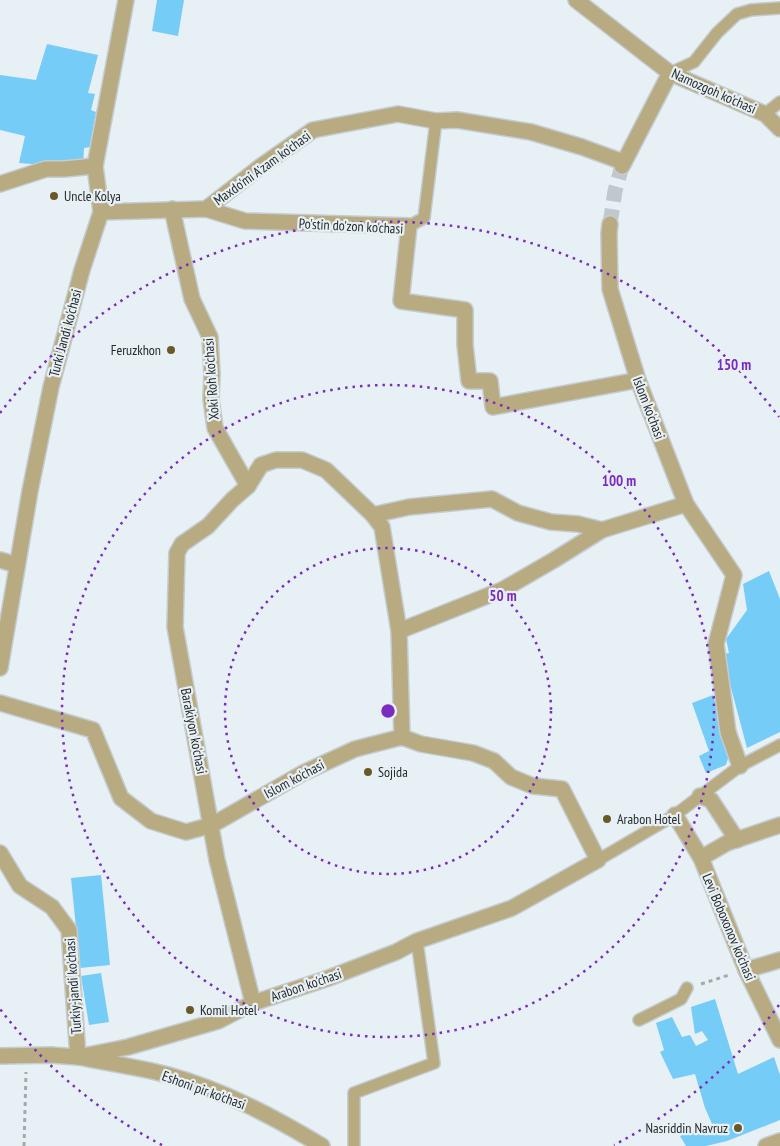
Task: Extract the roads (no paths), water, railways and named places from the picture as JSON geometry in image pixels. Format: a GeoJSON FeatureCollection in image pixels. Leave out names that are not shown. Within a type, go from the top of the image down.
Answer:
{"type":"FeatureCollection","features":[{"type":"Feature","properties":{"kind":"street","name":"Turki Jandi ko'chasi"},"geometry":{"type":"LineString","coordinates":[[0,668],[17,565],[51,387],[82,270],[101,212],[95,166],[126,0]]}},
{"type":"Feature","properties":{"kind":"street","name":"Namozgoh ko'chasi"},"geometry":{"type":"LineString","coordinates":[[576,0],[670,72],[765,114],[780,129]]}},
{"type":"Feature","properties":{"kind":"street","name":"Maxdo'mi A'zam ko'chasi"},"geometry":{"type":"LineString","coordinates":[[206,208],[313,130],[398,114],[436,121],[457,120],[531,132],[582,147],[623,164],[670,72]]}},
{"type":"Feature","properties":{"kind":"street"},"geometry":{"type":"LineString","coordinates":[[0,184],[46,170],[95,166]]}},
{"type":"Feature","properties":{"kind":"street","name":"Po'stin do'zon ko'chasi"},"geometry":{"type":"LineString","coordinates":[[101,212],[206,208],[245,221],[409,226],[401,301],[466,310],[464,345],[469,382],[490,381],[493,407],[638,380]]}},
{"type":"Feature","properties":{"kind":"street","name":"Xoki Roh ko'chasi"},"geometry":{"type":"LineString","coordinates":[[172,210],[192,299],[210,337],[211,399],[215,428],[248,486]]}},
{"type":"Feature","properties":{"kind":"street","name":"Islom ko'chasi"},"geometry":{"type":"LineString","coordinates":[[610,224],[610,289],[638,380],[686,504],[734,575],[716,644],[728,732],[740,766]]}},
{"type":"Feature","properties":{"kind":"street","name":"Barakiyon ko'chasi"},"geometry":{"type":"LineString","coordinates":[[253,1003],[217,860],[175,627],[177,553],[182,544],[208,526],[248,486],[261,466],[276,460],[302,460],[326,470],[373,515]]}},
{"type":"Feature","properties":{"kind":"street"},"geometry":{"type":"LineString","coordinates":[[598,860],[562,790],[526,783],[512,777],[494,761],[473,754],[421,744],[402,737],[398,631],[382,527],[373,515],[409,507],[492,499],[518,514],[551,522],[578,524],[602,530]]}},
{"type":"Feature","properties":{"kind":"street"},"geometry":{"type":"LineString","coordinates":[[398,631],[502,590],[602,530],[686,504]]}},
{"type":"Feature","properties":{"kind":"street"},"geometry":{"type":"LineString","coordinates":[[0,560],[17,565]]}},
{"type":"Feature","properties":{"kind":"street","name":"Islom ko'chasi"},"geometry":{"type":"LineString","coordinates":[[0,703],[93,730],[121,798],[151,821],[186,832],[212,825],[302,773],[354,749],[402,737]]}},
{"type":"Feature","properties":{"kind":"street"},"geometry":{"type":"LineString","coordinates":[[700,796],[711,800],[737,840]]}},
{"type":"Feature","properties":{"kind":"street","name":"Levi Boboxonov ko'chasi"},"geometry":{"type":"LineString","coordinates":[[675,815],[701,858],[746,970],[780,1040]]}},
{"type":"Feature","properties":{"kind":"street"},"geometry":{"type":"LineString","coordinates":[[701,858],[727,843],[780,825]]}},
{"type":"Feature","properties":{"kind":"street","name":"Turkiy-jandi ko'chasi"},"geometry":{"type":"LineString","coordinates":[[0,854],[20,886],[52,907],[69,930],[78,1057]]}},
{"type":"Feature","properties":{"kind":"street","name":"Arabon ko'chasi"},"geometry":{"type":"LineString","coordinates":[[0,1056],[51,1055],[78,1057],[128,1047],[218,1021],[253,1003],[326,979],[396,952],[417,941],[512,908],[598,860]]}},
{"type":"Feature","properties":{"kind":"street"},"geometry":{"type":"LineString","coordinates":[[746,970],[780,960]]}},
{"type":"Feature","properties":{"kind":"street","name":"Eshoni pir ko'chasi"},"geometry":{"type":"LineString","coordinates":[[78,1057],[168,1075],[231,1098],[282,1122],[322,1146]]}},
{"type":"Feature","properties":{"kind":"street"},"geometry":{"type":"LineString","coordinates":[[766,1146],[780,1140]]}},
{"type":"Feature","properties":{"kind":"lane"},"geometry":{"type":"LineString","coordinates":[[670,72],[694,62],[717,33],[737,14],[751,10],[780,8]]}},
{"type":"Feature","properties":{"kind":"lane"},"geometry":{"type":"LineString","coordinates":[[765,114],[780,102]]}},
{"type":"Feature","properties":{"kind":"lane"},"geometry":{"type":"LineString","coordinates":[[409,226],[424,218],[436,121]]}},
{"type":"Feature","properties":{"kind":"lane"},"geometry":{"type":"LineString","coordinates":[[598,860],[675,815],[740,766],[780,745]]}},
{"type":"Feature","properties":{"kind":"lane"},"geometry":{"type":"LineString","coordinates":[[354,1146],[354,1093],[434,1063],[417,941]]}},
{"type":"Feature","properties":{"kind":"lane"},"geometry":{"type":"LineString","coordinates":[[639,1020],[681,999],[687,988]]}},
{"type":"Feature","properties":{"kind":"tunnel"},"geometry":{"type":"LineString","coordinates":[[610,224],[615,191],[622,166]]}},
{"type":"Feature","properties":{"kind":"place","name":"Uncle Kolya"},"geometry":{"type":"Point","coordinates":[54,196]}},
{"type":"Feature","properties":{"kind":"place","name":"Feruzkhon"},"geometry":{"type":"Point","coordinates":[171,350]}},
{"type":"Feature","properties":{"kind":"place","name":"Sojida"},"geometry":{"type":"Point","coordinates":[368,772]}},
{"type":"Feature","properties":{"kind":"place","name":"Arabon Hotel"},"geometry":{"type":"Point","coordinates":[607,819]}},
{"type":"Feature","properties":{"kind":"place","name":"Komil Hotel"},"geometry":{"type":"Point","coordinates":[190,1010]}},
{"type":"Feature","properties":{"kind":"place","name":"Nasriddin Navruz"},"geometry":{"type":"Point","coordinates":[738,1128]}}]}
